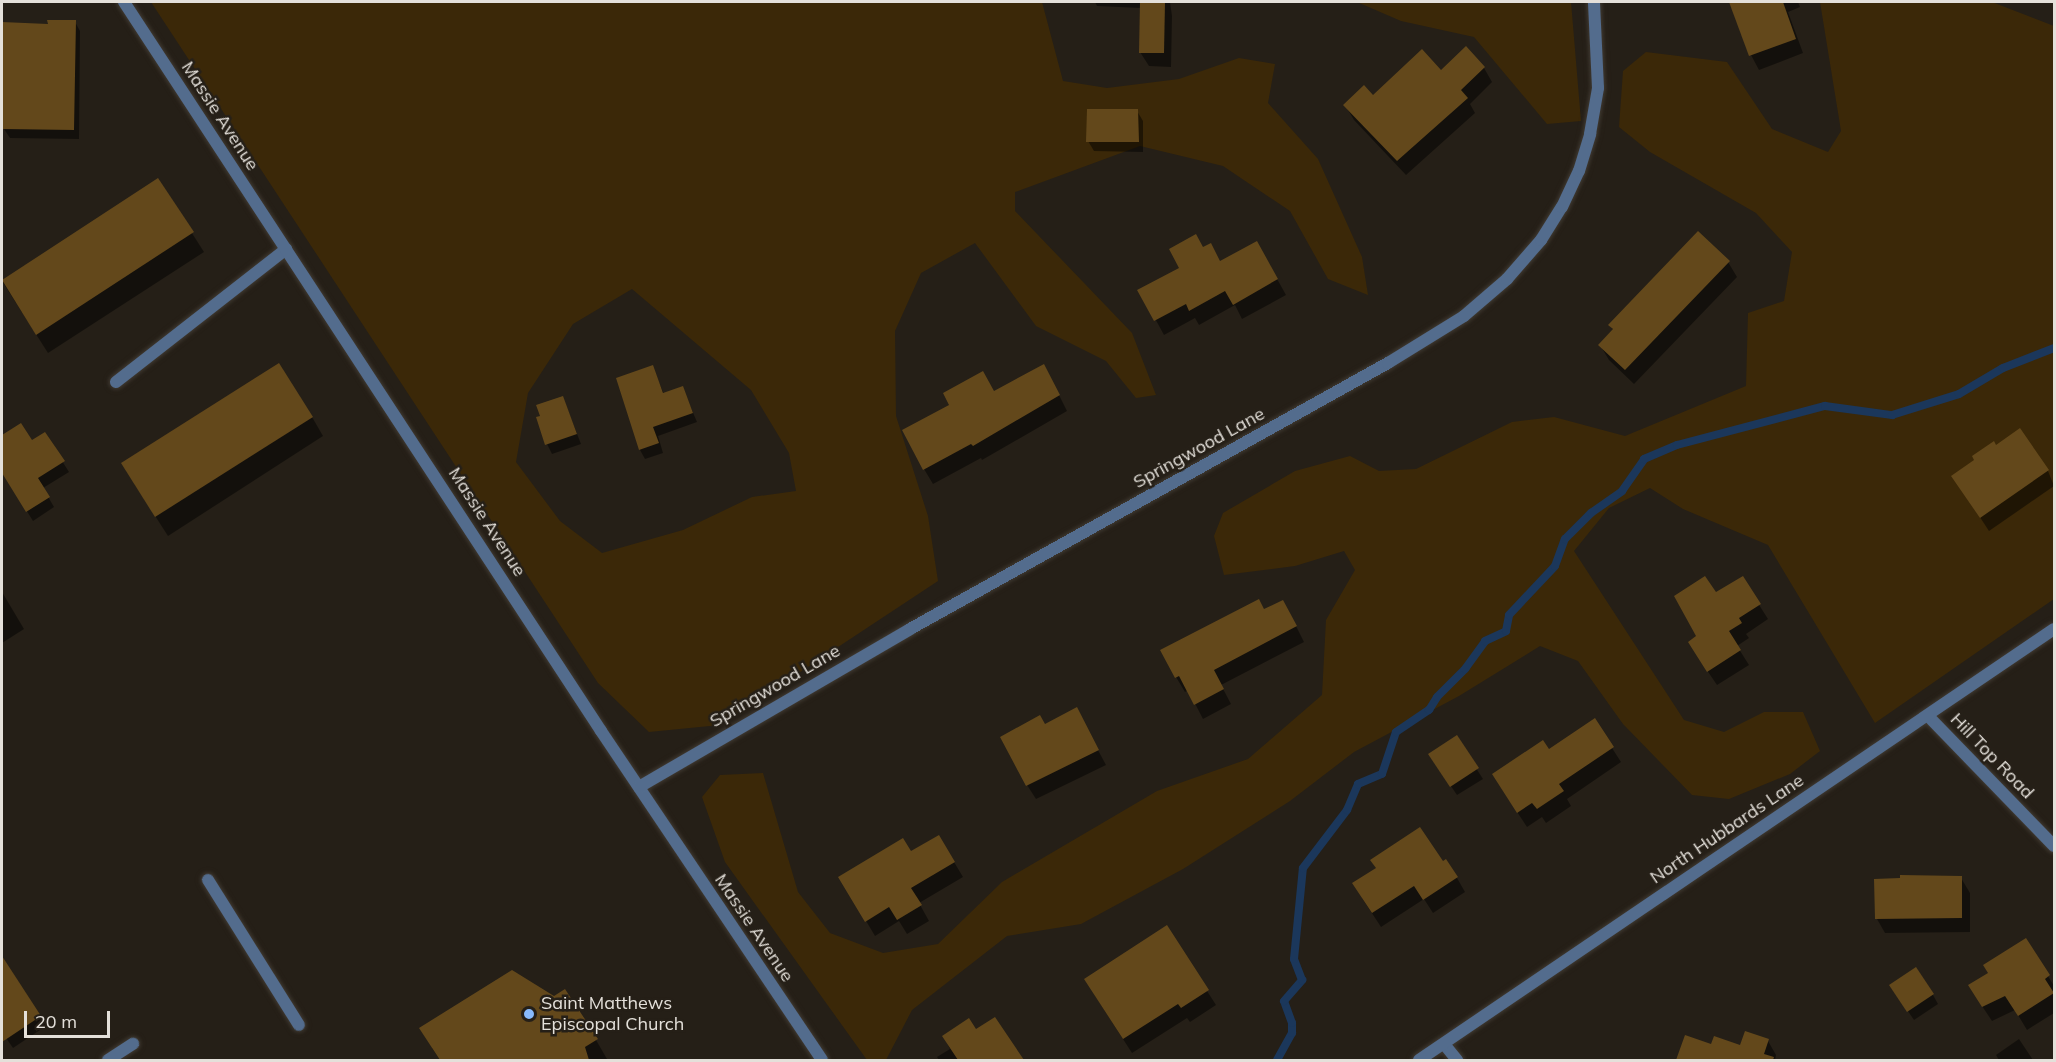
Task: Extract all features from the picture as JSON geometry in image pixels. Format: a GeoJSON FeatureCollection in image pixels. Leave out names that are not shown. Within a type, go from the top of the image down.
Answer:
{"type":"FeatureCollection","features":[{"type":"Feature","properties":{"kind":"street","name":"Massie Avenue"},"geometry":{"type":"LineString","coordinates":[[124,2],[639,787],[822,1060]]}},
{"type":"Feature","properties":{"kind":"street","name":"Springwood Lane"},"geometry":{"type":"LineString","coordinates":[[639,787],[910,629],[1388,363],[1464,316],[1507,279],[1541,240],[1562,207],[1579,171],[1590,134],[1598,88],[1594,2]]}},
{"type":"Feature","properties":{"kind":"street"},"geometry":{"type":"LineString","coordinates":[[116,382],[286,249]]}},
{"type":"Feature","properties":{"kind":"street","name":"North Hubbards Lane"},"geometry":{"type":"LineString","coordinates":[[1419,1060],[2055,629]]}},
{"type":"Feature","properties":{"kind":"street","name":"Hill Top Road"},"geometry":{"type":"LineString","coordinates":[[1928,716],[2055,846]]}},
{"type":"Feature","properties":{"kind":"street"},"geometry":{"type":"LineString","coordinates":[[208,880],[299,1025]]}},
{"type":"Feature","properties":{"kind":"street"},"geometry":{"type":"LineString","coordinates":[[108,1060],[133,1044]]}},
{"type":"Feature","properties":{"kind":"street"},"geometry":{"type":"LineString","coordinates":[[1444,1044],[1457,1060]]}},
{"type":"Feature","properties":{"kind":"shaded area"},"geometry":{"type":"Polygon","coordinates":[[[151,2],[1042,2],[1063,81],[1107,88],[1179,79],[1239,58],[1275,64],[1268,103],[1318,159],[1362,257],[1368,295],[1328,279],[1290,211],[1223,166],[1140,146],[1015,192],[1015,211],[1132,333],[1156,395],[1136,398],[1106,361],[1036,326],[975,243],[921,273],[895,331],[896,416],[928,516],[938,581],[720,725],[649,732],[598,683],[151,2]],[[632,289],[573,324],[528,393],[516,462],[560,521],[602,553],[683,530],[752,497],[796,491],[789,453],[751,390],[632,289]]]}},
{"type":"Feature","properties":{"kind":"shaded area"},"geometry":{"type":"Polygon","coordinates":[[[1357,2],[1571,2],[1581,121],[1547,124],[1474,37],[1401,21],[1357,2]]]}},
{"type":"Feature","properties":{"kind":"shaded area"},"geometry":{"type":"Polygon","coordinates":[[[1820,2],[1992,2],[2054,26],[2054,599],[1875,723],[1768,545],[1683,509],[1650,488],[1609,508],[1574,551],[1684,720],[1724,732],[1764,712],[1803,712],[1820,751],[1790,774],[1729,799],[1692,795],[1623,724],[1578,661],[1540,646],[1459,696],[1354,752],[1290,801],[1183,869],[1081,924],[1007,936],[912,1010],[886,1060],[867,1060],[725,862],[702,797],[720,775],[763,773],[798,892],[830,933],[883,953],[938,944],[1002,882],[1157,791],[1248,759],[1322,695],[1326,620],[1355,570],[1344,551],[1295,566],[1224,575],[1214,536],[1223,513],[1295,471],[1350,456],[1379,471],[1416,469],[1512,422],[1554,417],[1625,436],[1746,386],[1748,313],[1784,301],[1792,252],[1756,213],[1650,152],[1619,127],[1623,71],[1646,52],[1727,62],[1772,129],[1828,152],[1841,131],[1820,2]]]}},
{"type":"Feature","properties":{"kind":"building"},"geometry":{"type":"Polygon","coordinates":[[[1140,2],[1165,2],[1164,53],[1139,53],[1140,2]]]}},
{"type":"Feature","properties":{"kind":"building"},"geometry":{"type":"Polygon","coordinates":[[[1729,2],[1783,2],[1796,39],[1749,56],[1729,2]]]}},
{"type":"Feature","properties":{"kind":"building"},"geometry":{"type":"Polygon","coordinates":[[[47,20],[76,20],[74,130],[3,129],[2,22],[48,24],[47,20]]]}},
{"type":"Feature","properties":{"kind":"building"},"geometry":{"type":"Polygon","coordinates":[[[1466,46],[1485,67],[1461,90],[1468,98],[1397,161],[1343,105],[1364,85],[1373,95],[1422,49],[1441,70],[1466,46]]]}},
{"type":"Feature","properties":{"kind":"building"},"geometry":{"type":"Polygon","coordinates":[[[1087,109],[1138,109],[1139,142],[1086,142],[1087,109]]]}},
{"type":"Feature","properties":{"kind":"building"},"geometry":{"type":"Polygon","coordinates":[[[158,178],[194,232],[36,335],[2,280],[158,178]]]}},
{"type":"Feature","properties":{"kind":"building"},"geometry":{"type":"Polygon","coordinates":[[[1698,231],[1730,261],[1625,370],[1598,345],[1613,329],[1608,325],[1698,231]]]}},
{"type":"Feature","properties":{"kind":"building"},"geometry":{"type":"Polygon","coordinates":[[[1196,234],[1203,247],[1211,243],[1220,261],[1257,241],[1278,279],[1233,305],[1225,291],[1189,311],[1186,304],[1154,321],[1137,290],[1179,268],[1169,249],[1196,234]]]}},
{"type":"Feature","properties":{"kind":"building"},"geometry":{"type":"Polygon","coordinates":[[[279,363],[313,417],[155,517],[121,463],[279,363]]]}},
{"type":"Feature","properties":{"kind":"building"},"geometry":{"type":"Polygon","coordinates":[[[1044,364],[1060,395],[973,446],[971,444],[923,470],[902,430],[949,405],[943,393],[983,371],[994,391],[1044,364]]]}},
{"type":"Feature","properties":{"kind":"building"},"geometry":{"type":"Polygon","coordinates":[[[653,365],[663,393],[683,386],[693,413],[653,427],[659,443],[639,450],[616,378],[653,365]]]}},
{"type":"Feature","properties":{"kind":"building"},"geometry":{"type":"Polygon","coordinates":[[[563,396],[577,434],[545,445],[536,417],[540,416],[536,405],[563,396]]]}},
{"type":"Feature","properties":{"kind":"building"},"geometry":{"type":"Polygon","coordinates":[[[21,423],[32,440],[45,432],[65,461],[38,478],[50,497],[26,512],[2,473],[2,435],[21,423]]]}},
{"type":"Feature","properties":{"kind":"building"},"geometry":{"type":"Polygon","coordinates":[[[2020,428],[2049,470],[1980,518],[1951,476],[1974,460],[1972,456],[1994,441],[1996,445],[2020,428]]]}},
{"type":"Feature","properties":{"kind":"building"},"geometry":{"type":"Polygon","coordinates":[[[1705,576],[1716,592],[1743,576],[1761,604],[1739,618],[1742,623],[1729,631],[1741,650],[1707,672],[1688,642],[1696,636],[1674,596],[1705,576]]]}},
{"type":"Feature","properties":{"kind":"building"},"geometry":{"type":"Polygon","coordinates":[[[1259,599],[1264,609],[1283,600],[1297,626],[1214,670],[1224,689],[1194,705],[1179,676],[1175,678],[1160,650],[1259,599]]]}},
{"type":"Feature","properties":{"kind":"building"},"geometry":{"type":"Polygon","coordinates":[[[1077,707],[1099,750],[1026,786],[1000,737],[1040,715],[1045,724],[1077,707]]]}},
{"type":"Feature","properties":{"kind":"building"},"geometry":{"type":"Polygon","coordinates":[[[1595,718],[1614,747],[1559,784],[1564,791],[1537,809],[1532,803],[1517,813],[1492,774],[1543,740],[1549,749],[1595,718]]]}},
{"type":"Feature","properties":{"kind":"building"},"geometry":{"type":"Polygon","coordinates":[[[1457,735],[1479,768],[1450,787],[1428,754],[1457,735]]]}},
{"type":"Feature","properties":{"kind":"building"},"geometry":{"type":"Polygon","coordinates":[[[1420,827],[1443,861],[1446,859],[1458,877],[1423,900],[1414,886],[1372,913],[1352,883],[1376,868],[1370,860],[1420,827]]]}},
{"type":"Feature","properties":{"kind":"building"},"geometry":{"type":"Polygon","coordinates":[[[939,835],[955,862],[911,888],[922,905],[897,920],[889,907],[865,922],[838,877],[903,838],[911,851],[939,835]]]}},
{"type":"Feature","properties":{"kind":"building"},"geometry":{"type":"Polygon","coordinates":[[[1900,875],[1962,876],[1962,918],[1875,919],[1874,879],[1900,878],[1900,875]]]}},
{"type":"Feature","properties":{"kind":"building"},"geometry":{"type":"Polygon","coordinates":[[[1167,925],[1209,990],[1181,1008],[1178,1004],[1123,1039],[1084,979],[1167,925]]]}},
{"type":"Feature","properties":{"kind":"building"},"geometry":{"type":"Polygon","coordinates":[[[2026,938],[2050,975],[2045,979],[2054,993],[2018,1016],[2005,996],[1982,1007],[1968,985],[1988,973],[1983,965],[2026,938]]]}},
{"type":"Feature","properties":{"kind":"building"},"geometry":{"type":"Polygon","coordinates":[[[2,956],[41,1016],[2,1042],[2,956]]]}},
{"type":"Feature","properties":{"kind":"building"},"geometry":{"type":"Polygon","coordinates":[[[1916,967],[1934,994],[1907,1012],[1889,985],[1916,967]]]}},
{"type":"Feature","properties":{"kind":"building","name":"Saint Matthews Episcopal Church"},"geometry":{"type":"Polygon","coordinates":[[[512,970],[554,996],[565,989],[598,1039],[585,1047],[589,1060],[440,1060],[419,1028],[512,970]]]}},
{"type":"Feature","properties":{"kind":"building"},"geometry":{"type":"Polygon","coordinates":[[[995,1017],[1024,1060],[958,1060],[942,1036],[969,1018],[976,1029],[995,1017]]]}},
{"type":"Feature","properties":{"kind":"building"},"geometry":{"type":"Polygon","coordinates":[[[1745,1031],[1769,1039],[1764,1054],[1774,1057],[1773,1060],[1676,1060],[1685,1035],[1711,1044],[1714,1036],[1740,1045],[1745,1031]]]}},
{"type":"Feature","properties":{"kind":"waterway"},"geometry":{"type":"LineString","coordinates":[[1277,1060],[1292,1033],[1292,1023],[1284,1001],[1302,980],[1294,959],[1303,868],[1347,810],[1358,784],[1382,774],[1396,732],[1429,710],[1437,697],[1465,669],[1485,641],[1506,631],[1509,615],[1555,566],[1565,539],[1591,513],[1622,491],[1644,459],[1677,445],[1825,406],[1892,415],[1959,394],[2003,368],[2054,348]]}},
{"type":"Feature","properties":{"kind":"place","name":"Saint Matthews Episcopal Church"},"geometry":{"type":"Point","coordinates":[529,1014]}}]}
